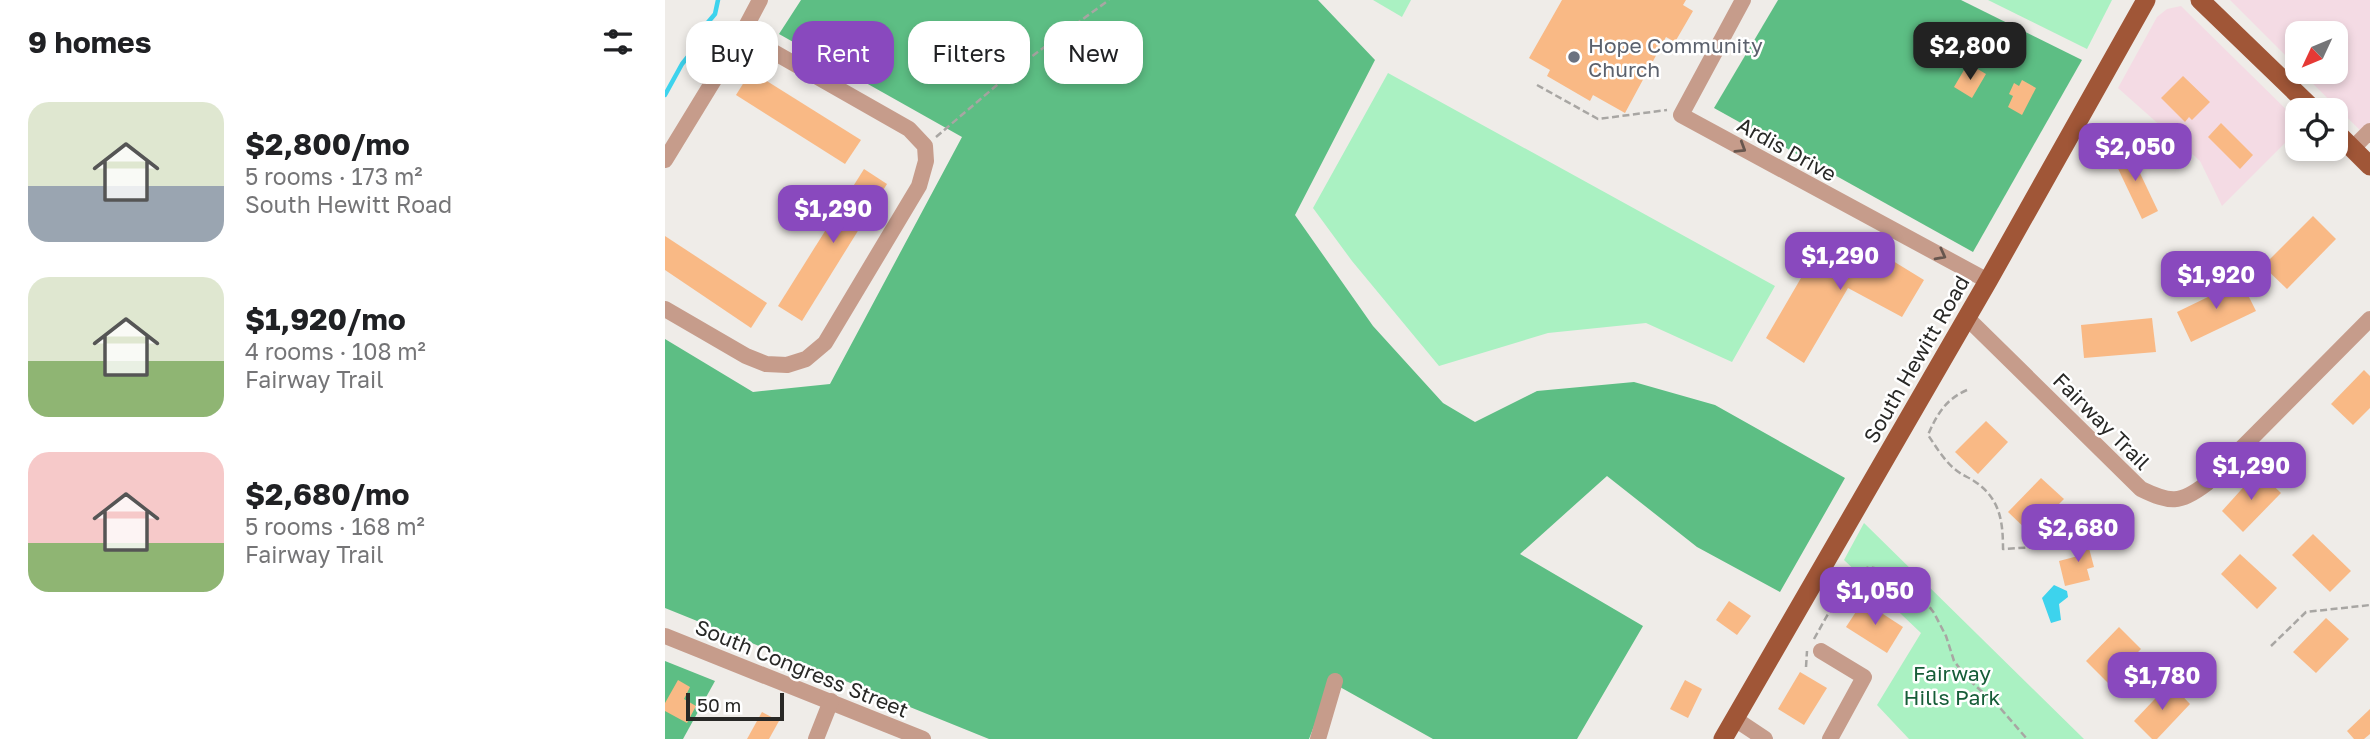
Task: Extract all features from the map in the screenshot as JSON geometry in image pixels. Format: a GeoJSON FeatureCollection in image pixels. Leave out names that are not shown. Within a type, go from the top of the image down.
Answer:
{"type":"FeatureCollection","features":[{"type":"Feature","properties":{"kind":"main road","name":"South Hewitt Road"},"geometry":{"type":"LineString","coordinates":[[1723,739],[1988,281],[2146,0]]}},
{"type":"Feature","properties":{"kind":"main road"},"geometry":{"type":"LineString","coordinates":[[2200,0],[2301,98]]}},
{"type":"Feature","properties":{"kind":"main road"},"geometry":{"type":"LineString","coordinates":[[2348,143],[2370,166]]}},
{"type":"Feature","properties":{"kind":"street"},"geometry":{"type":"LineString","coordinates":[[750,21],[760,0]]}},
{"type":"Feature","properties":{"kind":"street"},"geometry":{"type":"LineString","coordinates":[[1679,112],[1743,0]]}},
{"type":"Feature","properties":{"kind":"street"},"geometry":{"type":"LineString","coordinates":[[665,309],[746,356],[767,364],[787,365],[806,359],[825,343],[919,186],[926,161],[925,146],[900,124],[778,54]]}},
{"type":"Feature","properties":{"kind":"street"},"geometry":{"type":"LineString","coordinates":[[665,160],[712,84]]}},
{"type":"Feature","properties":{"kind":"street","name":"Ardis Drive"},"geometry":{"type":"LineString","coordinates":[[1679,112],[1988,281]]}},
{"type":"Feature","properties":{"kind":"street"},"geometry":{"type":"LineString","coordinates":[[2353,148],[2370,131]]}},
{"type":"Feature","properties":{"kind":"street","name":"Fairway Trail"},"geometry":{"type":"LineString","coordinates":[[1966,317],[2141,489],[2172,501],[2190,496],[2206,484],[2370,318]]}},
{"type":"Feature","properties":{"kind":"street","name":"South Congress Street"},"geometry":{"type":"LineString","coordinates":[[665,635],[922,739]]}},
{"type":"Feature","properties":{"kind":"street"},"geometry":{"type":"LineString","coordinates":[[1821,651],[1864,677],[1831,739]]}},
{"type":"Feature","properties":{"kind":"street"},"geometry":{"type":"LineString","coordinates":[[1318,739],[1335,681]]}},
{"type":"Feature","properties":{"kind":"street"},"geometry":{"type":"LineString","coordinates":[[816,739],[831,701]]}},
{"type":"Feature","properties":{"kind":"street"},"geometry":{"type":"LineString","coordinates":[[1735,719],[1765,739]]}},
{"type":"Feature","properties":{"kind":"path"},"geometry":{"type":"LineString","coordinates":[[925,146],[1024,62],[1109,0]]}},
{"type":"Feature","properties":{"kind":"path"},"geometry":{"type":"LineString","coordinates":[[1537,85],[1598,119],[1679,112]]}},
{"type":"Feature","properties":{"kind":"path"},"geometry":{"type":"LineString","coordinates":[[1967,390],[1952,397],[1937,416],[1928,435],[1941,455],[1958,472],[1976,482],[1989,495],[2001,514],[2003,550],[2037,547],[2080,533]]}},
{"type":"Feature","properties":{"kind":"path"},"geometry":{"type":"LineString","coordinates":[[1806,667],[1806,652],[1828,614],[1861,571],[1872,567],[1880,570],[1903,590],[1918,591],[1934,613],[1946,636],[1954,661],[1966,678],[1991,698],[2027,739]]}},
{"type":"Feature","properties":{"kind":"path"},"geometry":{"type":"LineString","coordinates":[[2271,646],[2306,612],[2370,605]]}},
{"type":"Feature","properties":{"kind":"shaded area"},"geometry":{"type":"Polygon","coordinates":[[[2230,0],[2370,0],[2370,140],[2348,118],[2348,98],[2327,98],[2313,84],[2349,84],[2349,21],[2285,21],[2285,55],[2230,0]]]}},
{"type":"Feature","properties":{"kind":"shaded area"},"geometry":{"type":"Polygon","coordinates":[[[2181,6],[2285,108],[2285,143],[2222,206],[2200,161],[2118,88],[2157,17],[2167,9],[2181,6]]]}},
{"type":"Feature","properties":{"kind":"green space"},"geometry":{"type":"Polygon","coordinates":[[[801,0],[1318,0],[1375,60],[1295,215],[1373,326],[1443,403],[1475,422],[1537,391],[1634,382],[1715,405],[1845,478],[1780,592],[1697,547],[1607,476],[1520,554],[1643,626],[1577,739],[1433,739],[1331,682],[1309,739],[989,739],[665,608],[665,339],[753,392],[830,384],[962,137],[868,84],[894,84],[894,21],[792,21],[792,41],[779,34],[801,0]]]}},
{"type":"Feature","properties":{"kind":"green space"},"geometry":{"type":"Polygon","coordinates":[[[1373,0],[1411,0],[1402,17],[1373,0]]]}},
{"type":"Feature","properties":{"kind":"green space"},"geometry":{"type":"Polygon","coordinates":[[[1778,0],[1961,0],[2082,60],[1973,252],[1714,108],[1778,0]]]}},
{"type":"Feature","properties":{"kind":"green space"},"geometry":{"type":"Polygon","coordinates":[[[1988,0],[2112,0],[2087,49],[1988,0]]]}},
{"type":"Feature","properties":{"kind":"green space"},"geometry":{"type":"Polygon","coordinates":[[[1388,73],[1775,286],[1732,362],[1646,323],[1548,333],[1439,366],[1352,261],[1313,208],[1388,73]]]}},
{"type":"Feature","properties":{"kind":"green space","name":"Fairway Hills Park"},"geometry":{"type":"Polygon","coordinates":[[[1864,523],[2084,739],[1909,739],[1877,705],[1921,633],[1844,560],[1864,523]]]}},
{"type":"Feature","properties":{"kind":"green space"},"geometry":{"type":"Polygon","coordinates":[[[665,661],[715,681],[683,739],[665,739],[665,661]]]}},
{"type":"Feature","properties":{"kind":"water"},"geometry":{"type":"Polygon","coordinates":[[[2054,585],[2067,591],[2068,597],[2059,604],[2061,620],[2051,623],[2042,598],[2054,585]]]}},
{"type":"Feature","properties":{"kind":"building","name":"Hope Community Church"},"geometry":{"type":"Polygon","coordinates":[[[1562,0],[1686,0],[1683,5],[1693,11],[1675,42],[1666,37],[1625,113],[1593,95],[1590,101],[1547,76],[1550,70],[1529,58],[1562,0]]]}},
{"type":"Feature","properties":{"kind":"building"},"geometry":{"type":"Polygon","coordinates":[[[1976,68],[1986,74],[1972,98],[1954,87],[1964,70],[1972,74],[1976,68]]]}},
{"type":"Feature","properties":{"kind":"building"},"geometry":{"type":"Polygon","coordinates":[[[2183,76],[2210,102],[2192,120],[2189,117],[2185,122],[2161,98],[2183,76]]]}},
{"type":"Feature","properties":{"kind":"building"},"geometry":{"type":"Polygon","coordinates":[[[2022,80],[2036,88],[2022,115],[2008,107],[2013,96],[2009,94],[2014,83],[2019,86],[2022,80]]]}},
{"type":"Feature","properties":{"kind":"building"},"geometry":{"type":"Polygon","coordinates":[[[743,84],[772,84],[861,140],[845,164],[736,95],[743,84]]]}},
{"type":"Feature","properties":{"kind":"building"},"geometry":{"type":"Polygon","coordinates":[[[2221,123],[2253,155],[2240,169],[2208,137],[2221,123]]]}},
{"type":"Feature","properties":{"kind":"building"},"geometry":{"type":"Polygon","coordinates":[[[2128,148],[2158,211],[2142,219],[2112,156],[2128,148]]]}},
{"type":"Feature","properties":{"kind":"building"},"geometry":{"type":"Polygon","coordinates":[[[864,169],[887,184],[802,321],[778,306],[864,169]]]}},
{"type":"Feature","properties":{"kind":"building"},"geometry":{"type":"Polygon","coordinates":[[[2313,216],[2336,239],[2287,289],[2263,266],[2313,216]]]}},
{"type":"Feature","properties":{"kind":"building"},"geometry":{"type":"Polygon","coordinates":[[[1849,234],[1924,280],[1902,317],[1848,288],[1804,363],[1766,338],[1819,247],[1849,234]]]}},
{"type":"Feature","properties":{"kind":"building"},"geometry":{"type":"Polygon","coordinates":[[[665,236],[767,303],[751,328],[665,270],[665,236]]]}},
{"type":"Feature","properties":{"kind":"building"},"geometry":{"type":"Polygon","coordinates":[[[2241,281],[2256,311],[2191,342],[2177,312],[2241,281]]]}},
{"type":"Feature","properties":{"kind":"building"},"geometry":{"type":"Polygon","coordinates":[[[2152,318],[2156,352],[2084,358],[2081,325],[2152,318]]]}},
{"type":"Feature","properties":{"kind":"building"},"geometry":{"type":"Polygon","coordinates":[[[2364,370],[2370,376],[2370,408],[2353,425],[2331,404],[2364,370]]]}},
{"type":"Feature","properties":{"kind":"building"},"geometry":{"type":"Polygon","coordinates":[[[1986,421],[2008,442],[1978,474],[1955,452],[1986,421]]]}},
{"type":"Feature","properties":{"kind":"building"},"geometry":{"type":"Polygon","coordinates":[[[2258,471],[2281,493],[2243,532],[2222,511],[2258,471]]]}},
{"type":"Feature","properties":{"kind":"building"},"geometry":{"type":"Polygon","coordinates":[[[2041,478],[2064,499],[2030,533],[2008,512],[2041,478]]]}},
{"type":"Feature","properties":{"kind":"building"},"geometry":{"type":"Polygon","coordinates":[[[2313,534],[2351,571],[2330,592],[2292,555],[2313,534]]]}},
{"type":"Feature","properties":{"kind":"building"},"geometry":{"type":"Polygon","coordinates":[[[2086,537],[2094,567],[2087,569],[2090,580],[2065,586],[2059,561],[2078,556],[2073,540],[2086,537]]]}},
{"type":"Feature","properties":{"kind":"building"},"geometry":{"type":"Polygon","coordinates":[[[2240,554],[2277,588],[2257,609],[2221,574],[2240,554]]]}},
{"type":"Feature","properties":{"kind":"building"},"geometry":{"type":"Polygon","coordinates":[[[1729,601],[1751,616],[1737,635],[1716,620],[1729,601]]]}},
{"type":"Feature","properties":{"kind":"building"},"geometry":{"type":"Polygon","coordinates":[[[1863,601],[1903,627],[1887,653],[1846,627],[1863,601]]]}},
{"type":"Feature","properties":{"kind":"building"},"geometry":{"type":"Polygon","coordinates":[[[2326,618],[2349,639],[2316,673],[2293,652],[2326,618]]]}},
{"type":"Feature","properties":{"kind":"building"},"geometry":{"type":"Polygon","coordinates":[[[2119,627],[2141,649],[2108,683],[2086,661],[2119,627]]]}},
{"type":"Feature","properties":{"kind":"building"},"geometry":{"type":"Polygon","coordinates":[[[1800,672],[1827,688],[1804,725],[1778,709],[1800,672]]]}},
{"type":"Feature","properties":{"kind":"building"},"geometry":{"type":"Polygon","coordinates":[[[678,680],[690,687],[684,699],[696,706],[687,723],[665,711],[665,703],[678,680]]]}},
{"type":"Feature","properties":{"kind":"building"},"geometry":{"type":"Polygon","coordinates":[[[1685,680],[1702,689],[1688,718],[1670,709],[1685,680]]]}},
{"type":"Feature","properties":{"kind":"building"},"geometry":{"type":"Polygon","coordinates":[[[2170,683],[2190,704],[2157,739],[2152,739],[2134,721],[2170,683]]]}},
{"type":"Feature","properties":{"kind":"building"},"geometry":{"type":"Polygon","coordinates":[[[2370,709],[2370,734],[2364,739],[2354,739],[2347,731],[2370,709]]]}},
{"type":"Feature","properties":{"kind":"building"},"geometry":{"type":"Polygon","coordinates":[[[762,712],[779,721],[769,739],[747,739],[762,712]]]}},
{"type":"Feature","properties":{"kind":"waterway"},"geometry":{"type":"LineString","coordinates":[[665,95],[682,64],[699,43],[704,27],[715,14],[718,0]]}},
{"type":"Feature","properties":{"kind":"place","name":"Hope Community Church"},"geometry":{"type":"Point","coordinates":[1574,57]}}]}
